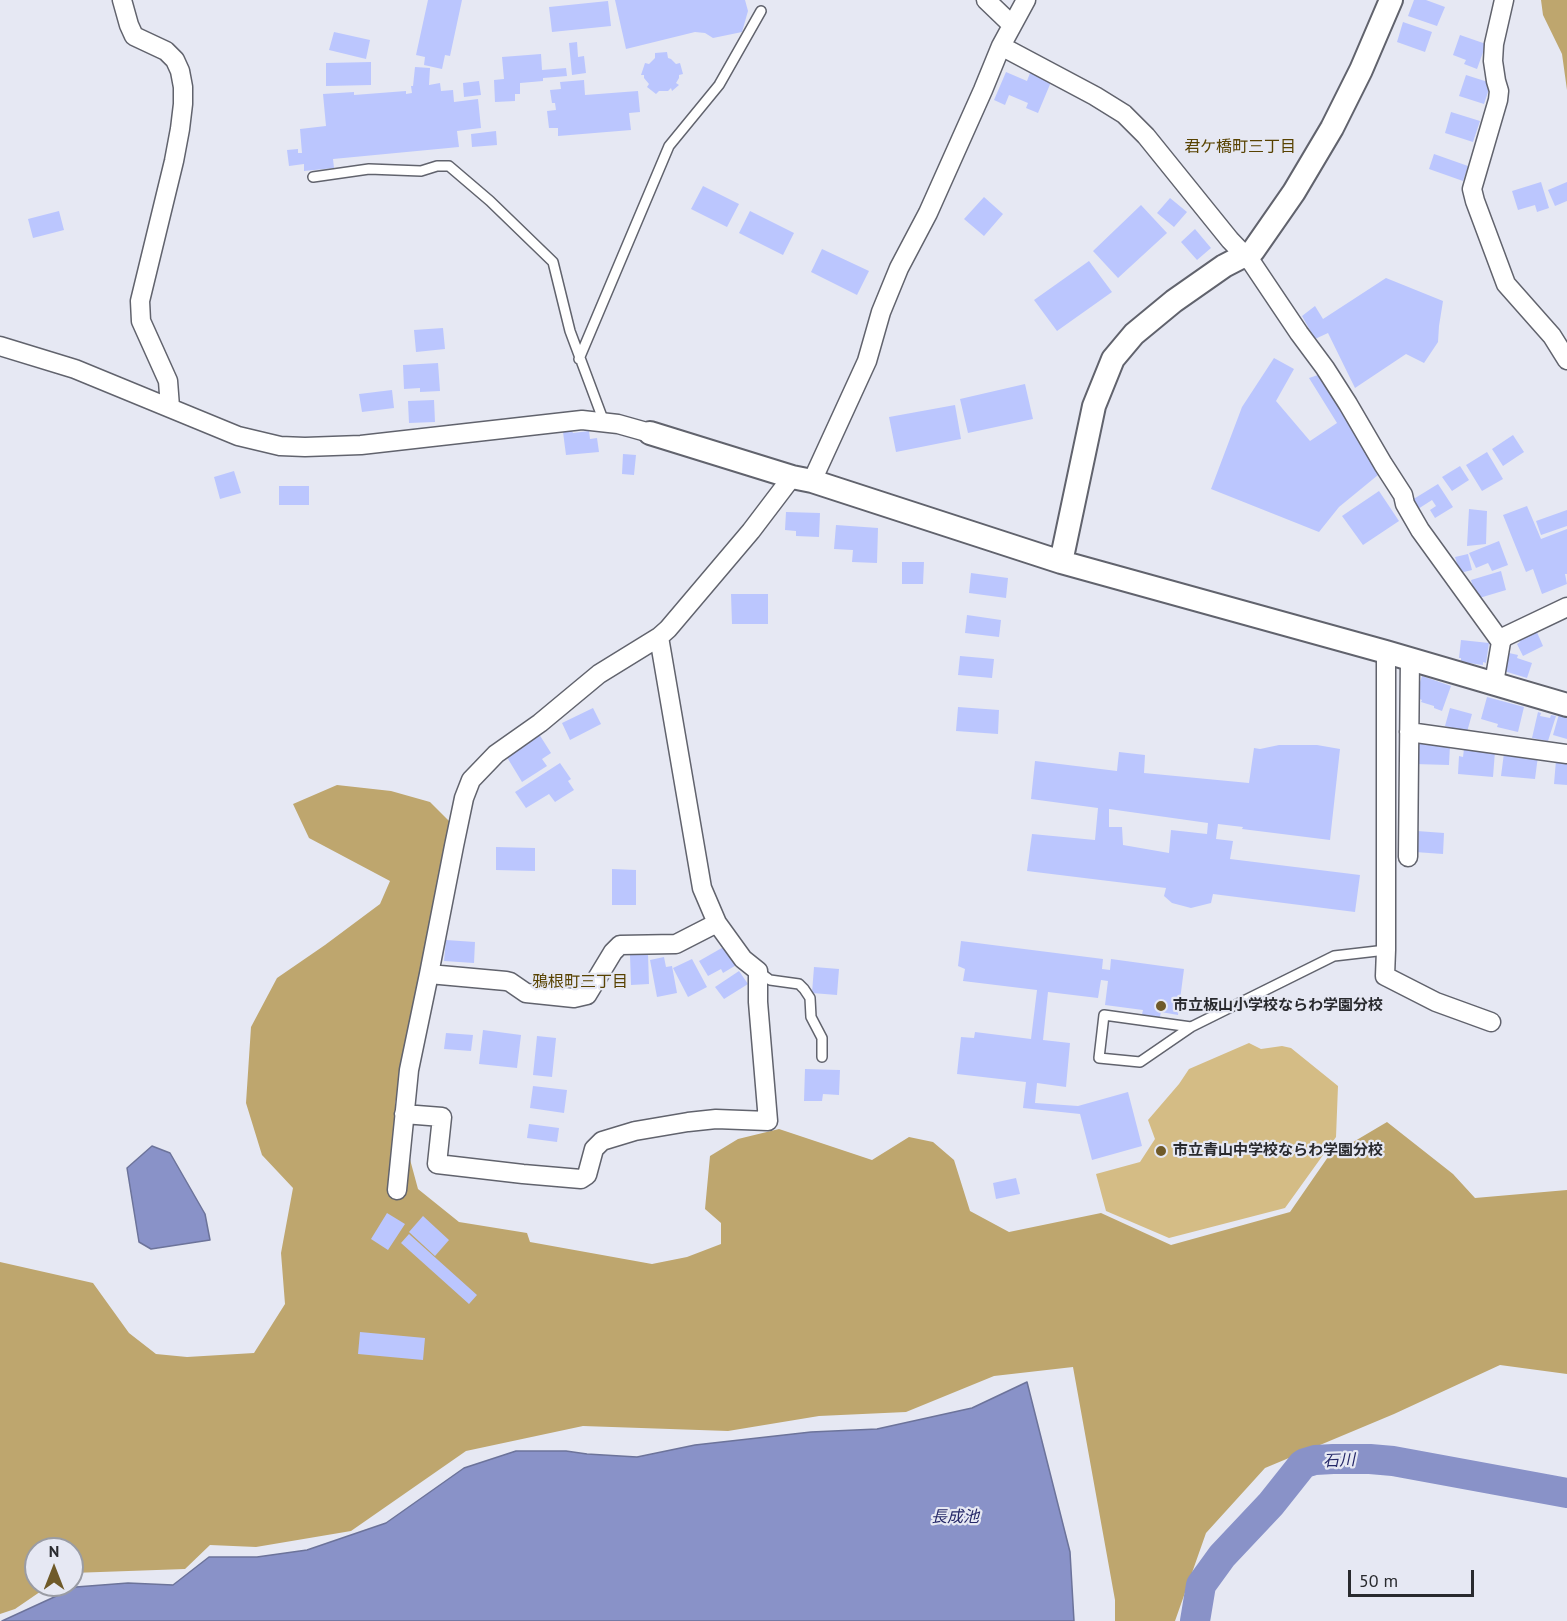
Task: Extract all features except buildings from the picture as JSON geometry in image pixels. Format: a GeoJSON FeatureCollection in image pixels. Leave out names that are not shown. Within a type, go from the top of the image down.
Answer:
{"type":"FeatureCollection","features":[{"type":"Feature","properties":{"kind":"street"},"geometry":{"type":"LineString","coordinates":[[122,0],[134,36],[166,51],[175,60],[183,87],[180,129],[174,161],[140,301],[141,321],[168,381],[170,407]]}},
{"type":"Feature","properties":{"kind":"street"},"geometry":{"type":"LineString","coordinates":[[986,0],[1012,25]]}},
{"type":"Feature","properties":{"kind":"street"},"geometry":{"type":"LineString","coordinates":[[397,1190],[409,1070],[464,798],[471,780],[496,754],[540,723],[598,674],[659,637],[676,621],[751,531],[802,479],[867,361],[881,312],[899,268],[955,155],[1001,46],[1026,0]]}},
{"type":"Feature","properties":{"kind":"street"},"geometry":{"type":"LineString","coordinates":[[1061,562],[1094,406],[1113,359],[1134,334],[1174,301],[1224,266],[1252,251],[1294,192],[1332,128],[1361,70],[1391,0]]}},
{"type":"Feature","properties":{"kind":"street"},"geometry":{"type":"LineString","coordinates":[[1504,0],[1494,44],[1493,61],[1499,91],[1498,100],[1472,189],[1506,284],[1552,336],[1567,360]]}},
{"type":"Feature","properties":{"kind":"street"},"geometry":{"type":"LineString","coordinates":[[1001,46],[1095,96],[1124,114],[1146,136],[1230,240],[1252,263],[1299,333],[1326,368],[1402,495],[1420,530],[1501,642]]}},
{"type":"Feature","properties":{"kind":"street"},"geometry":{"type":"LineString","coordinates":[[0,346],[75,369],[238,436],[280,446],[361,445],[582,420],[604,422],[650,433],[802,479],[1061,562],[1567,705]]}},
{"type":"Feature","properties":{"kind":"street"},"geometry":{"type":"LineString","coordinates":[[1494,683],[1501,642],[1504,637],[1567,607]]}},
{"type":"Feature","properties":{"kind":"street"},"geometry":{"type":"LineString","coordinates":[[404,1114],[442,1117],[437,1164],[582,1179],[586,1175],[594,1149],[602,1141],[635,1131],[688,1122],[716,1119],[768,1121],[758,1002],[758,971],[743,959],[717,923],[702,888],[659,637]]}},
{"type":"Feature","properties":{"kind":"street"},"geometry":{"type":"LineString","coordinates":[[1386,652],[1385,976],[1436,1002],[1491,1022]]}},
{"type":"Feature","properties":{"kind":"street"},"geometry":{"type":"LineString","coordinates":[[1408,857],[1410,659]]}},
{"type":"Feature","properties":{"kind":"street"},"geometry":{"type":"LineString","coordinates":[[1409,732],[1567,754]]}},
{"type":"Feature","properties":{"kind":"street"},"geometry":{"type":"LineString","coordinates":[[429,974],[506,981],[526,993],[574,998],[587,995],[620,945],[676,944],[717,923]]}},
{"type":"Feature","properties":{"kind":"lane"},"geometry":{"type":"LineString","coordinates":[[579,359],[669,146],[718,85],[761,11]]}},
{"type":"Feature","properties":{"kind":"lane"},"geometry":{"type":"LineString","coordinates":[[313,177],[369,169],[421,171],[450,165],[552,261],[579,359],[604,422]]}},
{"type":"Feature","properties":{"kind":"lane"},"geometry":{"type":"LineString","coordinates":[[1191,1027],[1104,1015],[1099,1058],[1140,1062],[1191,1027],[1334,956],[1386,950]]}},
{"type":"Feature","properties":{"kind":"lane"},"geometry":{"type":"LineString","coordinates":[[758,971],[770,980],[799,984],[804,989],[810,998],[811,1017],[822,1038],[822,1057]]}},
{"type":"Feature","properties":{"kind":"shaded area"},"geometry":{"type":"Polygon","coordinates":[[[1541,0],[1567,0],[1567,90],[1562,54],[1543,15],[1541,0]]]}},
{"type":"Feature","properties":{"kind":"shaded area"},"geometry":{"type":"Polygon","coordinates":[[[337,785],[391,791],[430,802],[453,825],[395,1104],[418,1189],[459,1222],[527,1233],[530,1242],[652,1264],[687,1257],[721,1244],[721,1223],[705,1209],[710,1156],[738,1139],[779,1129],[872,1160],[909,1137],[933,1142],[954,1160],[970,1211],[1009,1232],[1101,1213],[1171,1245],[1290,1212],[1328,1157],[1387,1122],[1453,1174],[1475,1198],[1567,1190],[1567,1374],[1500,1365],[1394,1414],[1265,1468],[1206,1533],[1175,1621],[1115,1621],[1115,1600],[1073,1367],[994,1376],[906,1412],[819,1416],[728,1431],[583,1426],[466,1451],[351,1531],[256,1547],[210,1545],[185,1569],[84,1573],[84,1537],[24,1537],[24,1597],[32,1597],[15,1609],[0,1614],[0,1262],[93,1283],[129,1333],[156,1354],[187,1357],[254,1353],[285,1304],[281,1253],[293,1188],[262,1155],[246,1103],[251,1027],[277,978],[380,904],[390,881],[309,838],[293,804],[337,785]]]}},
{"type":"Feature","properties":{"kind":"shaded area"},"geometry":{"type":"Polygon","coordinates":[[[1249,1043],[1261,1049],[1282,1046],[1291,1048],[1338,1086],[1336,1137],[1285,1208],[1169,1238],[1106,1211],[1096,1174],[1140,1162],[1155,1139],[1148,1120],[1189,1069],[1249,1043]]]}},
{"type":"Feature","properties":{"kind":"water"},"geometry":{"type":"Polygon","coordinates":[[[152,1146],[170,1153],[205,1214],[210,1240],[151,1249],[139,1242],[127,1168],[152,1146]]]}},
{"type":"Feature","properties":{"kind":"water","name":"長成池"},"geometry":{"type":"Polygon","coordinates":[[[1027,1382],[1070,1552],[1074,1621],[2,1621],[54,1597],[84,1597],[84,1586],[128,1583],[173,1585],[209,1557],[257,1557],[307,1550],[386,1523],[464,1468],[516,1451],[566,1451],[637,1457],[695,1445],[811,1432],[877,1429],[972,1408],[1027,1382]]]}},
{"type":"Feature","properties":{"kind":"waterway","name":"石川"},"geometry":{"type":"LineString","coordinates":[[1195,1621],[1201,1585],[1222,1556],[1271,1504],[1305,1463],[1333,1459],[1393,1461],[1567,1493]]}},
{"type":"Feature","properties":{"kind":"place","name":"市立板山小学校ならわ学園分校"},"geometry":{"type":"Point","coordinates":[1161,1006]}},
{"type":"Feature","properties":{"kind":"place","name":"市立青山中学校ならわ学園分校"},"geometry":{"type":"Point","coordinates":[1161,1151]}},
{"type":"Feature","properties":{"kind":"district","name":"君ケ橋町三丁目"},"geometry":{"type":"Point","coordinates":[1240,147]}},
{"type":"Feature","properties":{"kind":"district","name":"鴉根町三丁目"},"geometry":{"type":"Point","coordinates":[580,982]}}]}
